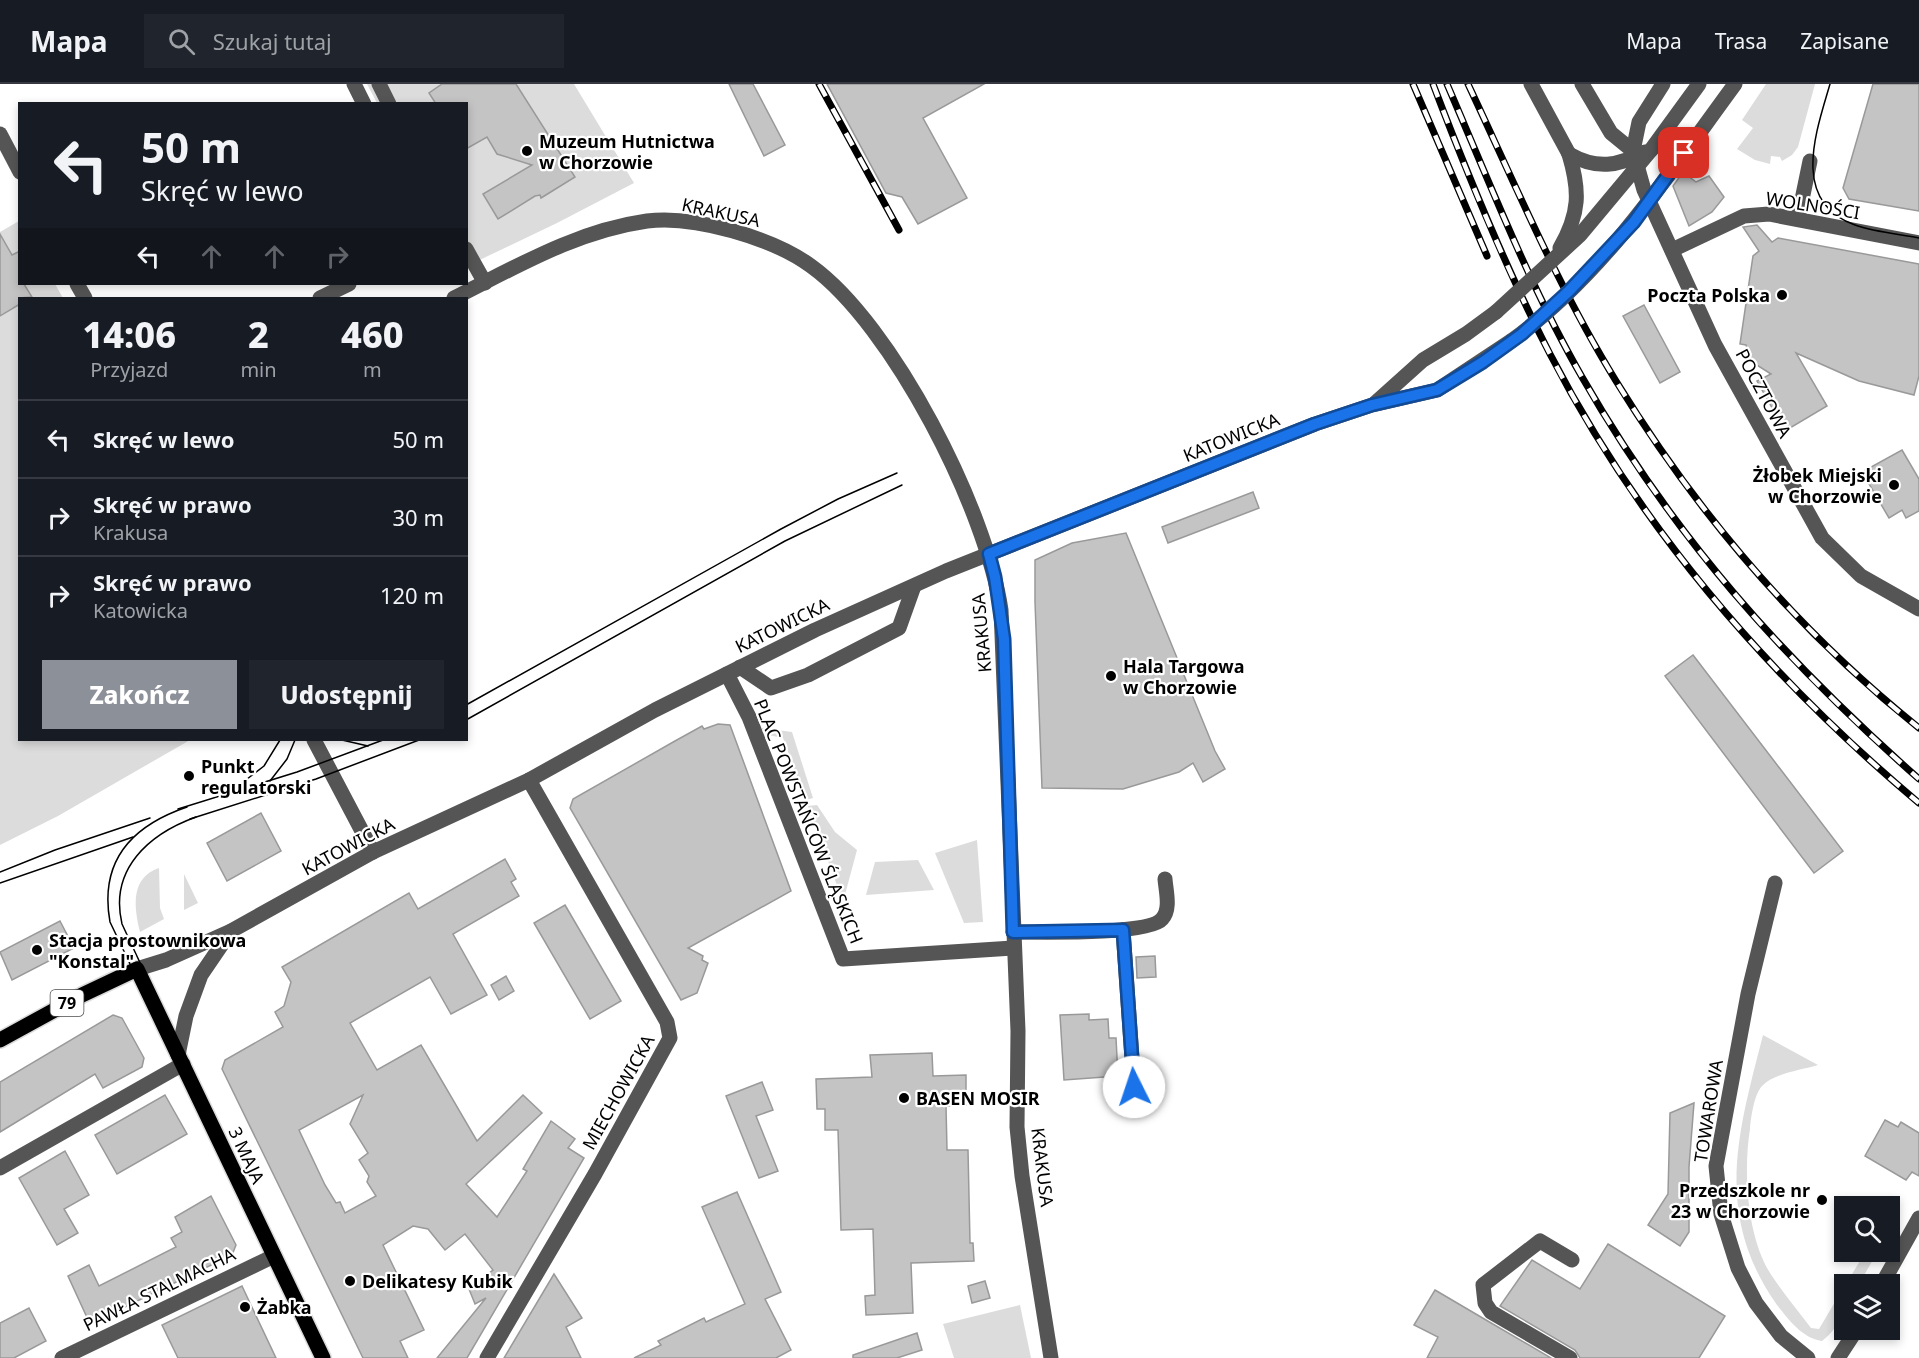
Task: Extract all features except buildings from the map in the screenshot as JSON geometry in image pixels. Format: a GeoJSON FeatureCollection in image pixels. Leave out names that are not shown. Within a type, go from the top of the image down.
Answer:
{"type":"FeatureCollection","features":[{"type":"Feature","properties":{"kind":"main road","name":"KATOWICKA"},"geometry":{"type":"LineString","coordinates":[[0,1041],[82,995],[136,969]]}},
{"type":"Feature","properties":{"kind":"main road","name":"3 MAJA"},"geometry":{"type":"LineString","coordinates":[[136,969],[324,1358]]}},
{"type":"Feature","properties":{"kind":"street"},"geometry":{"type":"LineString","coordinates":[[354,84],[363,102]]}},
{"type":"Feature","properties":{"kind":"street"},"geometry":{"type":"LineString","coordinates":[[379,84],[388,102]]}},
{"type":"Feature","properties":{"kind":"street"},"geometry":{"type":"LineString","coordinates":[[1531,84],[1569,153],[1577,183],[1577,208],[1569,232],[1550,264]]}},
{"type":"Feature","properties":{"kind":"street"},"geometry":{"type":"LineString","coordinates":[[1582,84],[1611,133],[1633,151],[1638,124],[1663,84]]}},
{"type":"Feature","properties":{"kind":"street","name":"KATOWICKA"},"geometry":{"type":"LineString","coordinates":[[1372,405],[1423,360],[1466,334],[1496,312],[1550,264],[1602,210],[1651,150],[1699,84]]}},
{"type":"Feature","properties":{"kind":"street","name":"KATOWICKA"},"geometry":{"type":"LineString","coordinates":[[136,969],[166,960],[231,931],[373,852],[529,780],[733,670],[914,586],[1315,424],[1372,405],[1437,390],[1483,362],[1511,341],[1569,291],[1626,231],[1735,84]]}},
{"type":"Feature","properties":{"kind":"street"},"geometry":{"type":"LineString","coordinates":[[0,134],[18,168]]}},
{"type":"Feature","properties":{"kind":"street"},"geometry":{"type":"LineString","coordinates":[[1569,153],[1584,162],[1601,166],[1622,164],[1651,150]]}},
{"type":"Feature","properties":{"kind":"street","name":"POCZTOWA"},"geometry":{"type":"LineString","coordinates":[[1633,151],[1644,190],[1715,345],[1822,538],[1855,572],[1919,609]]}},
{"type":"Feature","properties":{"kind":"street"},"geometry":{"type":"LineString","coordinates":[[1798,219],[1810,161]]}},
{"type":"Feature","properties":{"kind":"street","name":"WOLNOŚCI"},"geometry":{"type":"LineString","coordinates":[[1672,250],[1744,216],[1769,214],[1919,243]]}},
{"type":"Feature","properties":{"kind":"street","name":"KRAKUSA"},"geometry":{"type":"LineString","coordinates":[[456,297],[543,252],[581,238],[648,221],[710,226],[772,244],[811,266],[836,288],[878,336],[951,460],[989,554],[998,593],[1004,639],[1018,1031],[1016,1095],[1019,1150],[1051,1358]]}},
{"type":"Feature","properties":{"kind":"street"},"geometry":{"type":"LineString","coordinates":[[468,253],[485,283]]}},
{"type":"Feature","properties":{"kind":"street"},"geometry":{"type":"LineString","coordinates":[[322,297],[347,285]]}},
{"type":"Feature","properties":{"kind":"street"},"geometry":{"type":"LineString","coordinates":[[733,670],[771,688],[808,675],[899,628],[914,586]]}},
{"type":"Feature","properties":{"kind":"street","name":"PLAC POWSTAŃCÓW ŚLĄSKICH"},"geometry":{"type":"LineString","coordinates":[[733,670],[843,959],[1013,940]]}},
{"type":"Feature","properties":{"kind":"street"},"geometry":{"type":"LineString","coordinates":[[315,741],[373,852]]}},
{"type":"Feature","properties":{"kind":"street","name":"MIECHOWICKA"},"geometry":{"type":"LineString","coordinates":[[487,1358],[596,1174],[670,1038],[667,1022],[529,780]]}},
{"type":"Feature","properties":{"kind":"street"},"geometry":{"type":"LineString","coordinates":[[1013,940],[1156,925],[1164,918],[1168,908],[1165,879]]}},
{"type":"Feature","properties":{"kind":"street","name":"TOWAROWA"},"geometry":{"type":"LineString","coordinates":[[1775,883],[1748,994],[1716,1166],[1721,1214],[1738,1268],[1755,1303],[1781,1336],[1808,1358]]}},
{"type":"Feature","properties":{"kind":"street"},"geometry":{"type":"LineString","coordinates":[[1123,930],[1134,1087]]}},
{"type":"Feature","properties":{"kind":"street","name":"KATOWICKA"},"geometry":{"type":"LineString","coordinates":[[180,1059],[186,1016],[201,975],[231,931]]}},
{"type":"Feature","properties":{"kind":"street"},"geometry":{"type":"LineString","coordinates":[[0,1168],[136,1090],[180,1059]]}},
{"type":"Feature","properties":{"kind":"street"},"geometry":{"type":"LineString","coordinates":[[1888,1274],[1919,1218]]}},
{"type":"Feature","properties":{"kind":"street"},"geometry":{"type":"LineString","coordinates":[[1570,1358],[1491,1312],[1485,1302],[1483,1285],[1540,1241],[1572,1260]]}},
{"type":"Feature","properties":{"kind":"street","name":"PAWŁA STALMACHA"},"geometry":{"type":"LineString","coordinates":[[62,1358],[274,1256]]}},
{"type":"Feature","properties":{"kind":"street"},"geometry":{"type":"LineString","coordinates":[[1838,1358],[1850,1340]]}},
{"type":"Feature","properties":{"kind":"shaded area"},"geometry":{"type":"Polygon","coordinates":[[[367,84],[574,84],[634,183],[468,266],[468,102],[376,102],[367,84]]]}},
{"type":"Feature","properties":{"kind":"shaded area"},"geometry":{"type":"Polygon","coordinates":[[[1766,84],[1815,84],[1798,147],[1792,155],[1782,161],[1780,157],[1771,156],[1770,164],[1755,160],[1737,149],[1753,128],[1742,120],[1766,84]]]}},
{"type":"Feature","properties":{"kind":"shaded area"},"geometry":{"type":"Polygon","coordinates":[[[18,222],[18,285],[56,285],[62,297],[18,297],[18,741],[188,741],[58,816],[0,845],[0,232],[18,222]]]}},
{"type":"Feature","properties":{"kind":"shaded area"},"geometry":{"type":"Polygon","coordinates":[[[762,728],[792,732],[813,798],[806,800],[783,738],[763,734],[762,728]]]}},
{"type":"Feature","properties":{"kind":"shaded area"},"geometry":{"type":"Polygon","coordinates":[[[817,805],[835,832],[857,850],[843,902],[808,806],[817,805]]]}},
{"type":"Feature","properties":{"kind":"shaded area"},"geometry":{"type":"Polygon","coordinates":[[[977,840],[983,922],[964,923],[935,853],[977,840]]]}},
{"type":"Feature","properties":{"kind":"shaded area"},"geometry":{"type":"Polygon","coordinates":[[[918,860],[934,890],[866,895],[875,862],[918,860]]]}},
{"type":"Feature","properties":{"kind":"shaded area"},"geometry":{"type":"Polygon","coordinates":[[[159,868],[160,908],[164,919],[140,932],[136,913],[136,894],[143,879],[159,868]]]}},
{"type":"Feature","properties":{"kind":"shaded area"},"geometry":{"type":"Polygon","coordinates":[[[184,874],[198,903],[184,910],[184,874]]]}},
{"type":"Feature","properties":{"kind":"shaded area"},"geometry":{"type":"Polygon","coordinates":[[[1763,1035],[1818,1065],[1781,1075],[1762,1086],[1752,1112],[1747,1185],[1752,1225],[1757,1243],[1777,1283],[1811,1328],[1819,1329],[1834,1304],[1834,1329],[1822,1341],[1802,1332],[1777,1305],[1757,1271],[1744,1238],[1738,1205],[1737,1173],[1746,1106],[1763,1035]]]}},
{"type":"Feature","properties":{"kind":"shaded area"},"geometry":{"type":"Polygon","coordinates":[[[1859,1262],[1872,1262],[1865,1274],[1852,1274],[1859,1262]]]}},
{"type":"Feature","properties":{"kind":"shaded area"},"geometry":{"type":"Polygon","coordinates":[[[1020,1305],[1031,1358],[954,1358],[943,1324],[1020,1305]]]}},
{"type":"Feature","properties":{"kind":"tram line"},"geometry":{"type":"LineString","coordinates":[[1830,84],[1819,123],[1813,164],[1815,183],[1822,200],[1835,214],[1855,225],[1919,238]]}},
{"type":"Feature","properties":{"kind":"tram line"},"geometry":{"type":"LineString","coordinates":[[468,704],[781,529],[838,499],[897,473]]}},
{"type":"Feature","properties":{"kind":"tram line"},"geometry":{"type":"LineString","coordinates":[[468,719],[785,541],[902,485]]}},
{"type":"Feature","properties":{"kind":"tram line"},"geometry":{"type":"LineString","coordinates":[[238,786],[264,766],[279,741]]}},
{"type":"Feature","properties":{"kind":"tram line"},"geometry":{"type":"LineString","coordinates":[[270,781],[287,759],[295,741]]}},
{"type":"Feature","properties":{"kind":"tram line"},"geometry":{"type":"LineString","coordinates":[[346,741],[368,746]]}},
{"type":"Feature","properties":{"kind":"tram line"},"geometry":{"type":"LineString","coordinates":[[178,809],[297,772],[380,741]]}},
{"type":"Feature","properties":{"kind":"tram line"},"geometry":{"type":"LineString","coordinates":[[190,819],[316,779],[416,741]]}},
{"type":"Feature","properties":{"kind":"tram line"},"geometry":{"type":"LineString","coordinates":[[187,807],[150,824],[123,849],[110,881],[108,900],[110,922],[318,1358]]}},
{"type":"Feature","properties":{"kind":"tram line"},"geometry":{"type":"LineString","coordinates":[[196,817],[163,833],[136,856],[121,886],[122,924],[222,1139],[329,1358]]}},
{"type":"Feature","properties":{"kind":"tram line"},"geometry":{"type":"LineString","coordinates":[[0,872],[55,850],[150,818]]}},
{"type":"Feature","properties":{"kind":"tram line"},"geometry":{"type":"LineString","coordinates":[[0,883],[133,837]]}},
{"type":"Feature","properties":{"kind":"railway"},"geometry":{"type":"LineString","coordinates":[[819,84],[899,230]]}},
{"type":"Feature","properties":{"kind":"railway"},"geometry":{"type":"LineString","coordinates":[[1413,84],[1487,256]]}},
{"type":"Feature","properties":{"kind":"railway"},"geometry":{"type":"LineString","coordinates":[[1433,84],[1488,221],[1533,321],[1586,418],[1625,480],[1667,539],[1760,651],[1864,755],[1919,803]]}},
{"type":"Feature","properties":{"kind":"railway"},"geometry":{"type":"LineString","coordinates":[[1447,84],[1544,306],[1582,377],[1654,490],[1692,542],[1776,641],[1821,688],[1919,779]]}},
{"type":"Feature","properties":{"kind":"railway"},"geometry":{"type":"LineString","coordinates":[[1468,84],[1575,309],[1647,430],[1680,477],[1752,568],[1832,651],[1919,728]]}},
{"type":"Feature","properties":{"kind":"place","name":"Muzeum Hutnictwa w Chorzowie"},"geometry":{"type":"Point","coordinates":[527,151]}},
{"type":"Feature","properties":{"kind":"place","name":"Poczta Polska"},"geometry":{"type":"Point","coordinates":[1782,295]}},
{"type":"Feature","properties":{"kind":"place","name":"Żłobek Miejski w Chorzowie"},"geometry":{"type":"Point","coordinates":[1894,485]}},
{"type":"Feature","properties":{"kind":"place","name":"Hala Targowa w Chorzowie"},"geometry":{"type":"Point","coordinates":[1111,676]}},
{"type":"Feature","properties":{"kind":"place","name":"Punkt regulatorski"},"geometry":{"type":"Point","coordinates":[189,776]}},
{"type":"Feature","properties":{"kind":"place","name":"Stacja prostownikowa \"Konstal\""},"geometry":{"type":"Point","coordinates":[37,950]}},
{"type":"Feature","properties":{"kind":"place","name":"BASEN MOSIR"},"geometry":{"type":"Point","coordinates":[904,1098]}},
{"type":"Feature","properties":{"kind":"place","name":"Przedszkole nr 23 w Chorzowie"},"geometry":{"type":"Point","coordinates":[1822,1200]}},
{"type":"Feature","properties":{"kind":"place","name":"Delikatesy Kubik"},"geometry":{"type":"Point","coordinates":[350,1281]}},
{"type":"Feature","properties":{"kind":"place","name":"Żabka"},"geometry":{"type":"Point","coordinates":[245,1307]}},
{"type":"Feature","properties":{"kind":"route"},"geometry":{"type":"LineString","coordinates":[[1134,1087],[1123,930],[1013,932],[1004,639],[1001,610],[989,554],[1315,424],[1372,405],[1437,390],[1483,362],[1522,334],[1569,291],[1634,222],[1684,153]]}}]}
